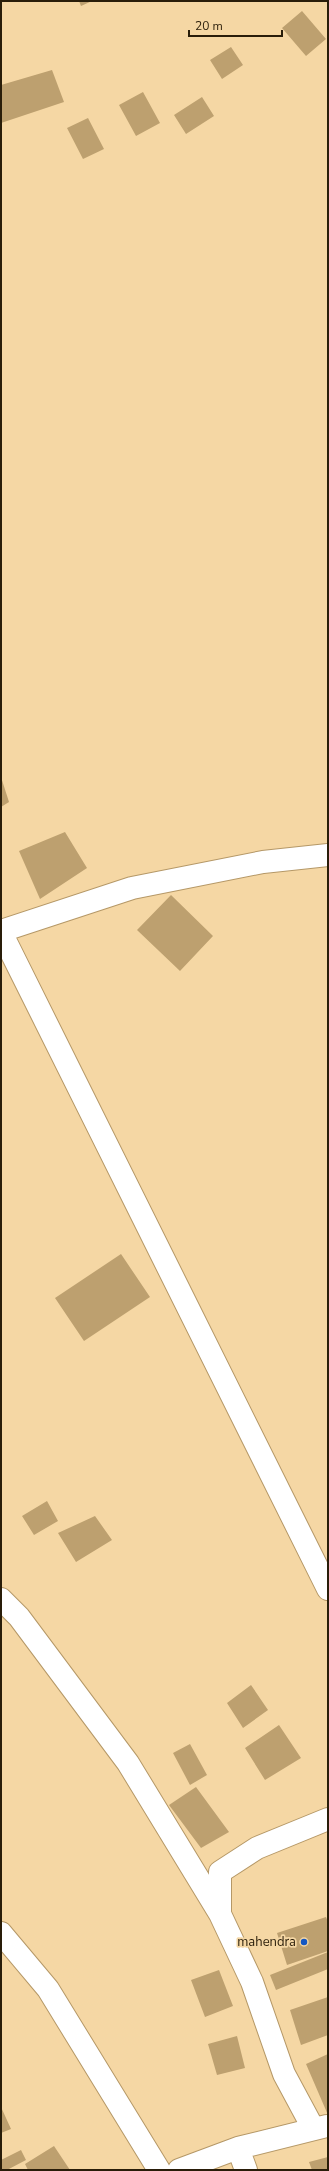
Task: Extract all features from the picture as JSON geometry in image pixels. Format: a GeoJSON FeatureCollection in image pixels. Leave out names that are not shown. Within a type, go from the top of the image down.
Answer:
{"type":"FeatureCollection","features":[{"type":"Feature","properties":{"kind":"street"},"geometry":{"type":"LineString","coordinates":[[328,855],[263,862],[132,888],[1,931],[328,1589]]}},
{"type":"Feature","properties":{"kind":"street"},"geometry":{"type":"LineString","coordinates":[[1,1599],[19,1617],[128,1763],[220,1914],[252,1982],[284,2074],[321,2127],[238,2148],[179,2170]]}},
{"type":"Feature","properties":{"kind":"street"},"geometry":{"type":"LineString","coordinates":[[220,1914],[220,1872],[257,1848],[328,1819]]}},
{"type":"Feature","properties":{"kind":"street"},"geometry":{"type":"LineString","coordinates":[[1,1933],[48,1989],[159,2170]]}},
{"type":"Feature","properties":{"kind":"street"},"geometry":{"type":"LineString","coordinates":[[238,2148],[246,2170]]}},
{"type":"Feature","properties":{"kind":"building"},"geometry":{"type":"Polygon","coordinates":[[[79,1],[92,1],[81,6],[79,1]]]}},
{"type":"Feature","properties":{"kind":"building"},"geometry":{"type":"Polygon","coordinates":[[[302,11],[326,39],[306,56],[282,28],[302,11]]]}},
{"type":"Feature","properties":{"kind":"building"},"geometry":{"type":"Polygon","coordinates":[[[231,47],[243,65],[222,79],[210,60],[231,47]]]}},
{"type":"Feature","properties":{"kind":"building"},"geometry":{"type":"Polygon","coordinates":[[[52,70],[64,102],[1,123],[1,85],[52,70]]]}},
{"type":"Feature","properties":{"kind":"building"},"geometry":{"type":"Polygon","coordinates":[[[143,92],[160,123],[136,136],[119,105],[143,92]]]}},
{"type":"Feature","properties":{"kind":"building"},"geometry":{"type":"Polygon","coordinates":[[[202,97],[214,116],[186,134],[174,115],[202,97]]]}},
{"type":"Feature","properties":{"kind":"building"},"geometry":{"type":"Polygon","coordinates":[[[88,118],[104,149],[83,159],[67,128],[88,118]]]}},
{"type":"Feature","properties":{"kind":"building"},"geometry":{"type":"Polygon","coordinates":[[[1,777],[9,802],[1,807],[1,777]]]}},
{"type":"Feature","properties":{"kind":"building"},"geometry":{"type":"Polygon","coordinates":[[[65,832],[87,868],[40,899],[19,851],[65,832]]]}},
{"type":"Feature","properties":{"kind":"building"},"geometry":{"type":"Polygon","coordinates":[[[171,895],[213,936],[180,971],[137,930],[171,895]]]}},
{"type":"Feature","properties":{"kind":"building"},"geometry":{"type":"Polygon","coordinates":[[[121,1254],[150,1297],[84,1341],[55,1298],[121,1254]]]}},
{"type":"Feature","properties":{"kind":"building"},"geometry":{"type":"Polygon","coordinates":[[[47,1501],[58,1521],[34,1535],[22,1516],[47,1501]]]}},
{"type":"Feature","properties":{"kind":"building"},"geometry":{"type":"Polygon","coordinates":[[[95,1516],[112,1540],[76,1562],[58,1533],[95,1516]]]}},
{"type":"Feature","properties":{"kind":"building"},"geometry":{"type":"Polygon","coordinates":[[[251,1685],[268,1710],[243,1728],[227,1703],[251,1685]]]}},
{"type":"Feature","properties":{"kind":"building"},"geometry":{"type":"Polygon","coordinates":[[[279,1725],[301,1758],[265,1780],[245,1748],[279,1725]]]}},
{"type":"Feature","properties":{"kind":"building"},"geometry":{"type":"Polygon","coordinates":[[[190,1744],[207,1775],[190,1785],[173,1753],[190,1744]]]}},
{"type":"Feature","properties":{"kind":"building"},"geometry":{"type":"Polygon","coordinates":[[[196,1787],[229,1832],[201,1848],[169,1805],[196,1787]]]}},
{"type":"Feature","properties":{"kind":"building","name":"mahendra"},"geometry":{"type":"Polygon","coordinates":[[[326,1917],[328,1922],[328,1951],[287,1965],[277,1933],[326,1917]]]}},
{"type":"Feature","properties":{"kind":"building"},"geometry":{"type":"Polygon","coordinates":[[[328,1952],[328,1969],[276,1990],[270,1975],[328,1952]]]}},
{"type":"Feature","properties":{"kind":"building"},"geometry":{"type":"Polygon","coordinates":[[[219,1970],[233,2006],[205,2017],[191,1980],[219,1970]]]}},
{"type":"Feature","properties":{"kind":"building"},"geometry":{"type":"Polygon","coordinates":[[[328,1997],[328,2035],[301,2045],[290,2010],[328,1997]]]}},
{"type":"Feature","properties":{"kind":"building"},"geometry":{"type":"Polygon","coordinates":[[[237,2036],[245,2068],[217,2075],[208,2044],[237,2036]]]}},
{"type":"Feature","properties":{"kind":"building"},"geometry":{"type":"Polygon","coordinates":[[[328,2054],[328,2115],[306,2064],[328,2054]]]}},
{"type":"Feature","properties":{"kind":"building"},"geometry":{"type":"Polygon","coordinates":[[[1,2107],[11,2129],[1,2133],[1,2107]]]}},
{"type":"Feature","properties":{"kind":"building"},"geometry":{"type":"Polygon","coordinates":[[[54,2146],[70,2170],[28,2170],[25,2164],[54,2146]]]}},
{"type":"Feature","properties":{"kind":"building"},"geometry":{"type":"Polygon","coordinates":[[[21,2150],[26,2160],[7,2170],[1,2170],[1,2160],[21,2150]]]}},
{"type":"Feature","properties":{"kind":"building"},"geometry":{"type":"Polygon","coordinates":[[[328,2157],[328,2170],[312,2170],[309,2162],[328,2157]]]}},
{"type":"Feature","properties":{"kind":"place","name":"mahendra"},"geometry":{"type":"Point","coordinates":[304,1942]}}]}
